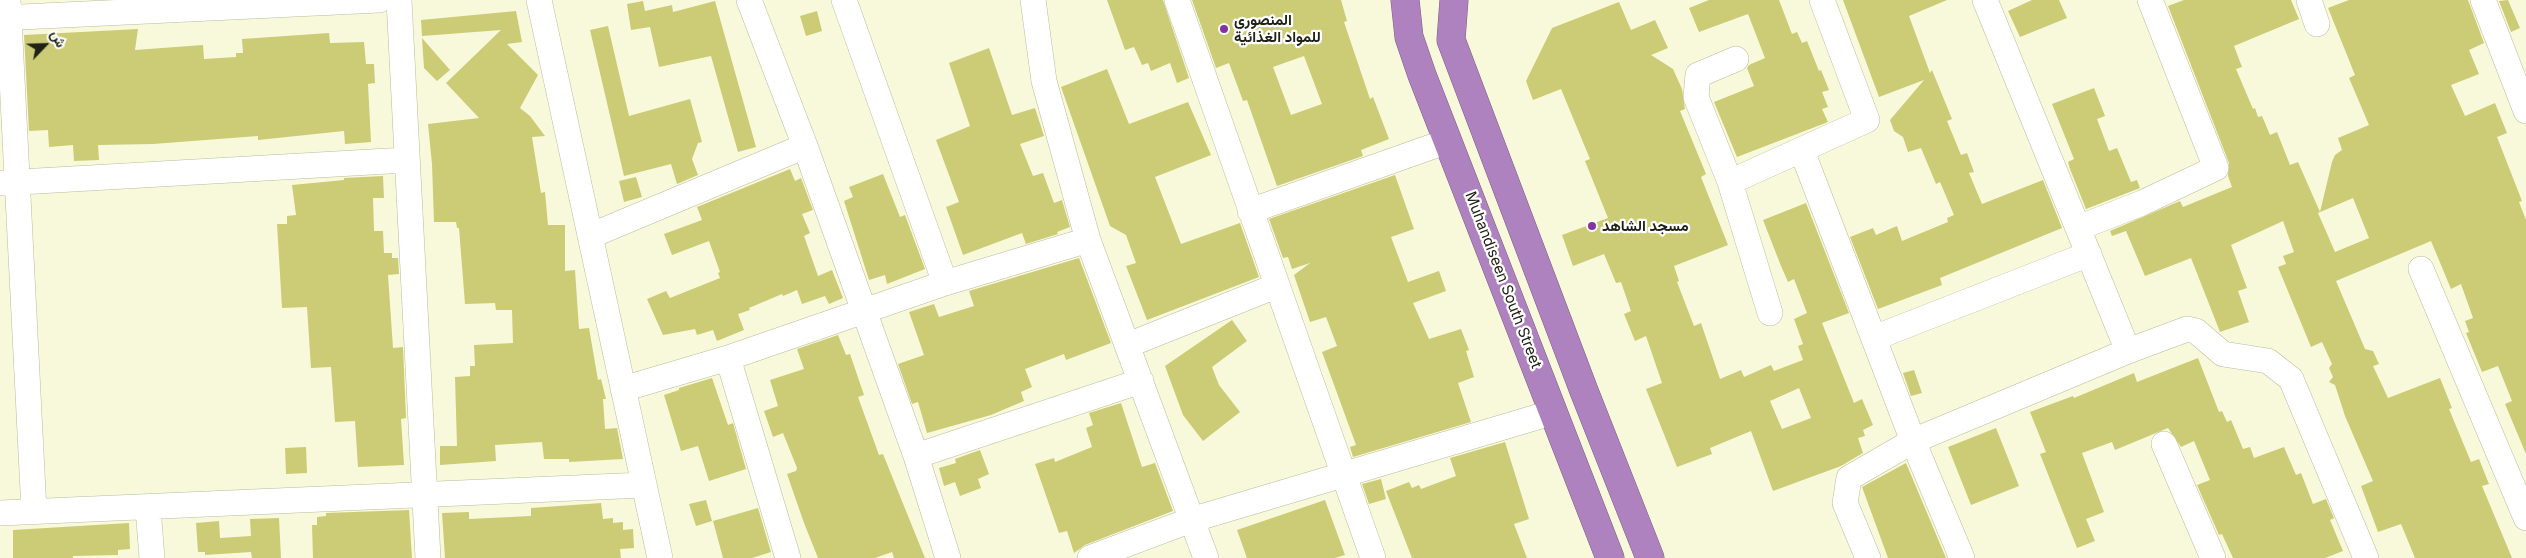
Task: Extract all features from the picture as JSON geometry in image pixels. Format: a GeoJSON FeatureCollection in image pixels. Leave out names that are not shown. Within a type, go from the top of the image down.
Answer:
{"type":"FeatureCollection","features":[{"type":"Feature","properties":{"kind":"highway","name":"Muhandiseen South Street"},"geometry":{"type":"LineString","coordinates":[[1405,0],[1409,37],[1610,558]]}},
{"type":"Feature","properties":{"kind":"highway"},"geometry":{"type":"LineString","coordinates":[[1454,0],[1451,40],[1584,392],[1650,558]]}},
{"type":"Feature","properties":{"kind":"street"},"geometry":{"type":"LineString","coordinates":[[34,511],[9,183],[5,12],[168,5],[379,0]]}},
{"type":"Feature","properties":{"kind":"street"},"geometry":{"type":"LineString","coordinates":[[399,0],[428,558]]}},
{"type":"Feature","properties":{"kind":"street"},"geometry":{"type":"LineString","coordinates":[[539,0],[660,558]]}},
{"type":"Feature","properties":{"kind":"street"},"geometry":{"type":"LineString","coordinates":[[749,0],[805,146],[916,456],[948,558]]}},
{"type":"Feature","properties":{"kind":"street"},"geometry":{"type":"LineString","coordinates":[[844,0],[945,283]]}},
{"type":"Feature","properties":{"kind":"street"},"geometry":{"type":"LineString","coordinates":[[1034,0],[1044,81],[1088,240],[1206,558]]}},
{"type":"Feature","properties":{"kind":"street"},"geometry":{"type":"LineString","coordinates":[[1177,0],[1342,475],[1373,558]]}},
{"type":"Feature","properties":{"kind":"street"},"geometry":{"type":"LineString","coordinates":[[1730,182],[1867,120],[1822,0]]}},
{"type":"Feature","properties":{"kind":"street"},"geometry":{"type":"LineString","coordinates":[[1985,0],[2128,351]]}},
{"type":"Feature","properties":{"kind":"street"},"geometry":{"type":"LineString","coordinates":[[2078,228],[2142,204],[2216,168],[2150,0]]}},
{"type":"Feature","properties":{"kind":"street"},"geometry":{"type":"LineString","coordinates":[[2308,0],[2317,24]]}},
{"type":"Feature","properties":{"kind":"street"},"geometry":{"type":"LineString","coordinates":[[2483,0],[2526,111]]}},
{"type":"Feature","properties":{"kind":"street"},"geometry":{"type":"LineString","coordinates":[[1736,59],[1698,75],[1696,97],[1730,182],[1770,313]]}},
{"type":"Feature","properties":{"kind":"street"},"geometry":{"type":"LineString","coordinates":[[1250,211],[1448,141]]}},
{"type":"Feature","properties":{"kind":"street"},"geometry":{"type":"LineString","coordinates":[[590,236],[805,146]]}},
{"type":"Feature","properties":{"kind":"street"},"geometry":{"type":"LineString","coordinates":[[1802,151],[1913,441],[1962,558]]}},
{"type":"Feature","properties":{"kind":"street"},"geometry":{"type":"LineString","coordinates":[[9,183],[406,160]]}},
{"type":"Feature","properties":{"kind":"street"},"geometry":{"type":"LineString","coordinates":[[623,389],[728,358],[945,283],[1088,240]]}},
{"type":"Feature","properties":{"kind":"street"},"geometry":{"type":"LineString","coordinates":[[1874,338],[2089,254]]}},
{"type":"Feature","properties":{"kind":"street"},"geometry":{"type":"LineString","coordinates":[[2422,269],[2526,518]]}},
{"type":"Feature","properties":{"kind":"street"},"geometry":{"type":"LineString","coordinates":[[1128,345],[1276,286]]}},
{"type":"Feature","properties":{"kind":"street"},"geometry":{"type":"LineString","coordinates":[[1868,558],[1845,503],[1849,478],[1913,441],[2128,351],[2187,329],[2202,335],[2223,354],[2268,361],[2291,379],[2366,558]]}},
{"type":"Feature","properties":{"kind":"street"},"geometry":{"type":"LineString","coordinates":[[728,358],[788,558]]}},
{"type":"Feature","properties":{"kind":"street"},"geometry":{"type":"LineString","coordinates":[[916,456],[1141,381]]}},
{"type":"Feature","properties":{"kind":"street"},"geometry":{"type":"LineString","coordinates":[[1090,558],[1191,520],[1554,412]]}},
{"type":"Feature","properties":{"kind":"street"},"geometry":{"type":"LineString","coordinates":[[2164,444],[2213,558]]}},
{"type":"Feature","properties":{"kind":"street"},"geometry":{"type":"LineString","coordinates":[[0,513],[148,508],[644,484]]}},
{"type":"Feature","properties":{"kind":"street"},"geometry":{"type":"LineString","coordinates":[[148,508],[152,558]]}},
{"type":"Feature","properties":{"kind":"building"},"geometry":{"type":"Polygon","coordinates":[[[1107,0],[1163,0],[1189,78],[1177,83],[1170,63],[1151,71],[1148,63],[1142,65],[1134,47],[1125,50],[1107,0]]]}},
{"type":"Feature","properties":{"kind":"building"},"geometry":{"type":"Polygon","coordinates":[[[1192,0],[1341,0],[1347,21],[1344,22],[1370,99],[1373,97],[1389,139],[1361,150],[1363,156],[1277,186],[1247,100],[1243,101],[1229,63],[1216,68],[1192,0]],[[1304,56],[1273,67],[1291,115],[1322,104],[1304,56]]]}},
{"type":"Feature","properties":{"kind":"building"},"geometry":{"type":"Polygon","coordinates":[[[1709,0],[1779,0],[1792,34],[1797,32],[1802,43],[1807,41],[1819,71],[1821,70],[1829,90],[1822,92],[1828,107],[1822,109],[1828,122],[1737,157],[1714,102],[1754,86],[1747,68],[1749,65],[1765,58],[1748,14],[1699,32],[1689,8],[1709,0]]]}},
{"type":"Feature","properties":{"kind":"building"},"geometry":{"type":"Polygon","coordinates":[[[1843,0],[1947,0],[1909,16],[1930,73],[1932,70],[1952,119],[1947,121],[1961,155],[1967,153],[1974,172],[1969,173],[1982,204],[2043,180],[2062,228],[1940,278],[1942,285],[1878,309],[1850,237],[1873,228],[1876,235],[1897,226],[1902,241],[1948,222],[1947,218],[1954,215],[1940,182],[1936,184],[1921,148],[1908,152],[1903,137],[1894,131],[1890,120],[1924,80],[1879,97],[1843,0]]]}},
{"type":"Feature","properties":{"kind":"building"},"geometry":{"type":"Polygon","coordinates":[[[2032,0],[2059,0],[2067,18],[2020,37],[2008,11],[2032,0]]]}},
{"type":"Feature","properties":{"kind":"building"},"geometry":{"type":"Polygon","coordinates":[[[2184,0],[2291,0],[2299,19],[2234,46],[2242,67],[2236,69],[2258,117],[2262,116],[2270,135],[2277,132],[2290,165],[2298,162],[2320,212],[2332,162],[2335,155],[2342,150],[2338,138],[2369,125],[2349,78],[2355,75],[2328,8],[2349,0],[2468,0],[2484,43],[2469,50],[2479,74],[2451,85],[2465,116],[2495,103],[2507,133],[2497,137],[2522,201],[2519,202],[2526,220],[2526,454],[2505,404],[2512,401],[2498,366],[2482,372],[2466,333],[2469,332],[2465,321],[2473,318],[2461,284],[2451,289],[2431,241],[2336,281],[2365,349],[2373,351],[2379,364],[2373,366],[2388,398],[2440,378],[2452,408],[2449,409],[2471,462],[2479,459],[2489,484],[2482,486],[2512,558],[2415,558],[2401,524],[2378,532],[2361,486],[2373,481],[2345,416],[2335,385],[2329,382],[2333,377],[2329,368],[2332,364],[2322,342],[2311,347],[2278,267],[2286,264],[2283,256],[2294,252],[2283,221],[2231,245],[2247,288],[2238,291],[2249,322],[2220,332],[2191,258],[2145,276],[2126,231],[2112,236],[2110,231],[2180,201],[2183,207],[2232,187],[2228,176],[2229,163],[2168,6],[2184,0]],[[2353,198],[2318,213],[2335,252],[2369,238],[2353,198]]]}},
{"type":"Feature","properties":{"kind":"building"},"geometry":{"type":"Polygon","coordinates":[[[2508,0],[2520,28],[2511,32],[2499,1],[2508,0]]]}},
{"type":"Feature","properties":{"kind":"building"},"geometry":{"type":"Polygon","coordinates":[[[643,1],[645,11],[672,5],[673,12],[715,1],[756,147],[738,152],[711,56],[659,67],[650,27],[631,30],[627,4],[643,1]]]}},
{"type":"Feature","properties":{"kind":"building"},"geometry":{"type":"Polygon","coordinates":[[[1619,2],[1631,30],[1655,20],[1668,48],[1651,55],[1673,69],[1682,89],[1685,109],[1680,111],[1706,174],[1701,177],[1728,245],[1674,266],[1679,281],[1677,282],[1694,326],[1701,323],[1720,379],[1741,370],[1744,377],[1771,365],[1774,371],[1803,360],[1798,346],[1803,344],[1794,319],[1807,313],[1794,279],[1788,282],[1763,220],[1806,203],[1849,313],[1822,323],[1854,403],[1862,399],[1873,425],[1863,430],[1865,436],[1858,438],[1863,453],[1841,466],[1773,491],[1751,431],[1710,448],[1712,454],[1677,467],[1646,389],[1662,383],[1646,336],[1635,341],[1624,314],[1631,311],[1621,282],[1616,283],[1604,254],[1573,266],[1562,235],[1608,218],[1585,161],[1590,159],[1561,89],[1533,100],[1526,81],[1552,28],[1619,2]],[[1799,388],[1770,401],[1782,429],[1811,418],[1799,388]]]}},
{"type":"Feature","properties":{"kind":"building"},"geometry":{"type":"Polygon","coordinates":[[[516,11],[522,42],[507,44],[538,75],[520,108],[530,116],[545,136],[532,137],[541,193],[545,192],[548,225],[565,225],[565,271],[575,270],[579,329],[589,328],[598,380],[601,379],[606,399],[603,399],[605,429],[617,428],[623,459],[569,462],[569,459],[544,459],[542,442],[495,445],[496,461],[440,465],[440,446],[457,446],[455,377],[470,376],[470,366],[475,366],[474,345],[513,343],[512,310],[496,310],[495,303],[465,304],[459,228],[457,228],[456,222],[434,222],[432,164],[428,124],[479,118],[446,83],[501,30],[422,36],[421,20],[516,11]]]}},
{"type":"Feature","properties":{"kind":"building"},"geometry":{"type":"Polygon","coordinates":[[[817,11],[822,31],[806,36],[800,16],[817,11]]]}},
{"type":"Feature","properties":{"kind":"building"},"geometry":{"type":"Polygon","coordinates":[[[608,26],[629,116],[690,99],[702,142],[698,143],[692,159],[698,175],[677,184],[671,164],[624,176],[590,30],[608,26]]]}},
{"type":"Feature","properties":{"kind":"building"},"geometry":{"type":"Polygon","coordinates":[[[138,29],[135,50],[203,45],[204,59],[236,57],[236,53],[243,53],[242,39],[329,33],[330,43],[364,42],[366,64],[374,64],[375,83],[368,84],[371,142],[345,144],[344,131],[258,140],[258,136],[153,144],[98,145],[99,160],[74,161],[73,145],[49,147],[48,130],[29,131],[24,35],[138,29]]]}},
{"type":"Feature","properties":{"kind":"building"},"geometry":{"type":"Polygon","coordinates":[[[422,38],[450,70],[437,81],[424,68],[422,38]]]}},
{"type":"Feature","properties":{"kind":"building"},"geometry":{"type":"Polygon","coordinates":[[[989,48],[1012,115],[1035,108],[1044,136],[1020,144],[1033,176],[1043,173],[1054,203],[1062,200],[1070,227],[1057,232],[1058,234],[1026,244],[1022,233],[963,255],[946,207],[959,202],[936,140],[970,126],[949,63],[989,48]]]}},
{"type":"Feature","properties":{"kind":"building"},"geometry":{"type":"Polygon","coordinates":[[[1107,69],[1129,124],[1188,102],[1211,155],[1155,177],[1181,244],[1240,223],[1259,277],[1147,320],[1126,266],[1136,263],[1126,235],[1110,226],[1061,87],[1107,69]]]}},
{"type":"Feature","properties":{"kind":"building"},"geometry":{"type":"Polygon","coordinates":[[[2094,88],[2105,116],[2097,119],[2109,151],[2117,148],[2131,182],[2137,180],[2140,188],[2086,209],[2068,162],[2074,159],[2052,104],[2094,88]]]}},
{"type":"Feature","properties":{"kind":"building"},"geometry":{"type":"Polygon","coordinates":[[[790,169],[795,181],[801,178],[813,210],[802,214],[810,233],[804,236],[818,276],[832,270],[843,298],[829,304],[825,296],[802,304],[797,290],[783,296],[782,294],[738,314],[744,330],[717,341],[713,330],[697,335],[695,329],[663,335],[647,299],[666,291],[670,298],[720,278],[718,273],[720,272],[709,241],[672,255],[664,234],[702,220],[697,207],[790,169]]]}},
{"type":"Feature","properties":{"kind":"building"},"geometry":{"type":"Polygon","coordinates":[[[883,174],[900,217],[905,215],[925,269],[887,284],[885,275],[869,280],[844,201],[853,197],[849,187],[883,174]]]}},
{"type":"Feature","properties":{"kind":"building"},"geometry":{"type":"Polygon","coordinates":[[[1395,175],[1414,229],[1391,237],[1408,282],[1439,271],[1446,291],[1413,303],[1429,339],[1461,329],[1469,350],[1466,351],[1474,377],[1458,383],[1471,422],[1353,457],[1350,447],[1356,445],[1322,352],[1337,346],[1326,317],[1310,322],[1294,275],[1310,263],[1292,269],[1288,257],[1283,258],[1269,219],[1395,175]]]}},
{"type":"Feature","properties":{"kind":"building"},"geometry":{"type":"Polygon","coordinates":[[[383,176],[384,198],[373,198],[374,231],[383,231],[384,253],[392,253],[392,258],[398,258],[399,274],[388,275],[393,348],[403,347],[406,418],[401,419],[404,465],[358,467],[355,421],[335,422],[331,367],[311,368],[307,307],[282,308],[277,224],[287,224],[287,216],[296,215],[292,185],[344,180],[344,178],[383,176]]]}},
{"type":"Feature","properties":{"kind":"building"},"geometry":{"type":"Polygon","coordinates":[[[636,177],[642,197],[624,202],[619,181],[636,177]]]}},
{"type":"Feature","properties":{"kind":"building"},"geometry":{"type":"Polygon","coordinates":[[[1079,258],[1111,343],[1066,360],[1064,354],[1025,369],[1032,387],[1021,392],[1024,401],[991,415],[927,433],[918,402],[912,404],[898,364],[924,355],[909,312],[934,304],[939,317],[974,306],[969,291],[1079,258]]]}},
{"type":"Feature","properties":{"kind":"building"},"geometry":{"type":"Polygon","coordinates":[[[1232,320],[1247,341],[1212,367],[1219,385],[1240,412],[1203,441],[1183,415],[1165,366],[1232,320]]]}},
{"type":"Feature","properties":{"kind":"building"},"geometry":{"type":"Polygon","coordinates":[[[838,335],[846,355],[850,354],[864,395],[858,397],[879,455],[883,454],[925,558],[894,558],[892,552],[875,558],[818,558],[804,523],[787,474],[796,471],[797,468],[783,433],[773,437],[764,411],[778,406],[770,380],[804,369],[797,349],[838,335]]]}},
{"type":"Feature","properties":{"kind":"building"},"geometry":{"type":"Polygon","coordinates":[[[2198,358],[2219,412],[2222,411],[2227,422],[2231,420],[2243,449],[2250,447],[2254,458],[2284,447],[2296,475],[2301,473],[2313,504],[2326,499],[2334,518],[2330,520],[2343,551],[2325,558],[2233,558],[2222,534],[2219,535],[2197,485],[2210,480],[2194,441],[2181,447],[2168,428],[2115,450],[2112,442],[2082,453],[2104,512],[2086,519],[2095,541],[2077,548],[2040,454],[2046,452],[2030,412],[2073,396],[2074,398],[2134,373],[2137,382],[2198,358]]]}},
{"type":"Feature","properties":{"kind":"building"},"geometry":{"type":"Polygon","coordinates":[[[1914,370],[1922,393],[1911,396],[1903,373],[1914,370]]]}},
{"type":"Feature","properties":{"kind":"building"},"geometry":{"type":"Polygon","coordinates":[[[712,378],[728,425],[733,423],[746,469],[709,481],[698,446],[681,451],[664,395],[679,390],[679,388],[712,378]]]}},
{"type":"Feature","properties":{"kind":"building"},"geometry":{"type":"Polygon","coordinates":[[[1121,403],[1142,467],[1155,463],[1173,511],[1085,545],[1074,553],[1067,531],[1059,533],[1035,464],[1054,458],[1055,462],[1092,447],[1086,428],[1093,425],[1089,413],[1121,403]]]}},
{"type":"Feature","properties":{"kind":"building"},"geometry":{"type":"Polygon","coordinates":[[[1996,428],[2019,486],[1971,505],[1948,447],[1996,428]]]}},
{"type":"Feature","properties":{"kind":"building"},"geometry":{"type":"Polygon","coordinates":[[[1505,442],[1529,519],[1514,524],[1527,558],[1412,558],[1386,491],[1409,482],[1412,488],[1419,485],[1421,489],[1456,476],[1450,458],[1505,442]]]}},
{"type":"Feature","properties":{"kind":"building"},"geometry":{"type":"Polygon","coordinates":[[[306,447],[307,473],[286,474],[285,448],[306,447]]]}},
{"type":"Feature","properties":{"kind":"building"},"geometry":{"type":"Polygon","coordinates":[[[980,450],[989,474],[978,479],[981,488],[960,496],[955,482],[944,486],[939,468],[956,463],[955,459],[980,450]]]}},
{"type":"Feature","properties":{"kind":"building"},"geometry":{"type":"Polygon","coordinates":[[[1906,463],[1946,558],[1888,558],[1862,487],[1906,463]]]}},
{"type":"Feature","properties":{"kind":"building"},"geometry":{"type":"Polygon","coordinates":[[[1381,479],[1386,499],[1369,504],[1362,484],[1381,479]]]}},
{"type":"Feature","properties":{"kind":"building"},"geometry":{"type":"Polygon","coordinates":[[[706,500],[712,521],[696,526],[689,504],[706,500]]]}},
{"type":"Feature","properties":{"kind":"building"},"geometry":{"type":"Polygon","coordinates":[[[1325,500],[1345,555],[1335,558],[1247,558],[1237,530],[1325,500]]]}},
{"type":"Feature","properties":{"kind":"building"},"geometry":{"type":"Polygon","coordinates":[[[601,503],[603,519],[613,518],[613,523],[623,522],[623,530],[633,529],[634,548],[620,549],[621,558],[445,558],[442,513],[469,512],[469,519],[531,516],[531,508],[601,503]]]}},
{"type":"Feature","properties":{"kind":"building"},"geometry":{"type":"Polygon","coordinates":[[[758,508],[771,552],[752,558],[723,558],[713,521],[758,508]]]}},
{"type":"Feature","properties":{"kind":"building"},"geometry":{"type":"Polygon","coordinates":[[[409,510],[412,558],[313,558],[312,525],[317,525],[317,517],[326,516],[326,513],[409,510]]]}},
{"type":"Feature","properties":{"kind":"building"},"geometry":{"type":"Polygon","coordinates":[[[279,518],[281,558],[252,558],[251,552],[205,555],[205,552],[198,552],[196,523],[219,521],[220,538],[251,536],[250,519],[279,518]]]}},
{"type":"Feature","properties":{"kind":"building"},"geometry":{"type":"Polygon","coordinates":[[[129,523],[130,549],[118,550],[118,555],[73,556],[73,558],[13,558],[13,530],[129,523]]]}},
{"type":"Feature","properties":{"kind":"place","name":"المنصوري للمواد الغذائية"},"geometry":{"type":"Point","coordinates":[1224,29]}},
{"type":"Feature","properties":{"kind":"place","name":"مسجد الشاهد"},"geometry":{"type":"Point","coordinates":[1592,226]}}]}
